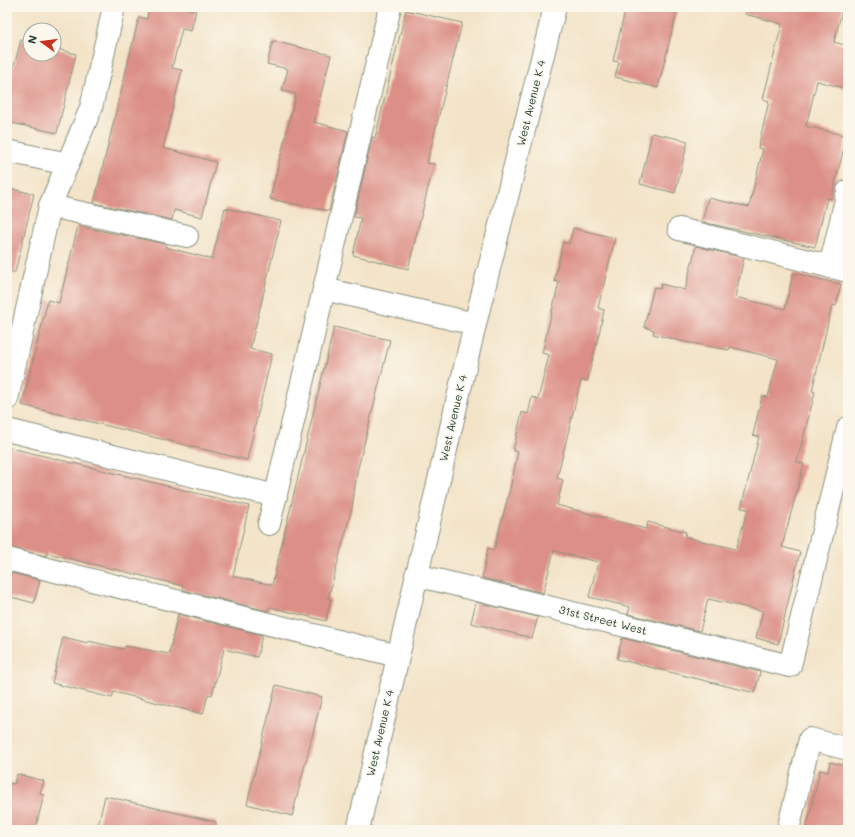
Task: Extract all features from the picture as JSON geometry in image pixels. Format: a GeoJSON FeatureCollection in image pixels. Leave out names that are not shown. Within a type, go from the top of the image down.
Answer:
{"type":"FeatureCollection","features":[{"type":"Feature","properties":{"kind":"street"},"geometry":{"type":"LineString","coordinates":[[7,399],[50,206],[91,108],[114,7]]}},
{"type":"Feature","properties":{"kind":"street"},"geometry":{"type":"LineString","coordinates":[[269,524],[390,7]]}},
{"type":"Feature","properties":{"kind":"street","name":"West Avenue K 4"},"geometry":{"type":"LineString","coordinates":[[358,830],[416,575],[476,324],[555,7]]}},
{"type":"Feature","properties":{"kind":"street"},"geometry":{"type":"LineString","coordinates":[[7,151],[68,164]]}},
{"type":"Feature","properties":{"kind":"street"},"geometry":{"type":"LineString","coordinates":[[679,229],[839,269],[848,191]]}},
{"type":"Feature","properties":{"kind":"street"},"geometry":{"type":"LineString","coordinates":[[50,206],[187,236]]}},
{"type":"Feature","properties":{"kind":"street"},"geometry":{"type":"LineString","coordinates":[[324,288],[476,324]]}},
{"type":"Feature","properties":{"kind":"street","name":"31st Street West"},"geometry":{"type":"LineString","coordinates":[[416,575],[790,666],[848,428]]}},
{"type":"Feature","properties":{"kind":"street"},"geometry":{"type":"LineString","coordinates":[[7,430],[276,496]]}},
{"type":"Feature","properties":{"kind":"street"},"geometry":{"type":"LineString","coordinates":[[7,559],[398,656]]}},
{"type":"Feature","properties":{"kind":"street"},"geometry":{"type":"LineString","coordinates":[[788,830],[810,739],[848,749]]}},
{"type":"Feature","properties":{"kind":"building"},"geometry":{"type":"Polygon","coordinates":[[[149,7],[181,7],[196,11],[191,31],[182,29],[172,68],[182,70],[163,148],[216,162],[202,217],[174,210],[172,220],[94,203],[139,17],[147,19],[149,7]]]}},
{"type":"Feature","properties":{"kind":"building"},"geometry":{"type":"Polygon","coordinates":[[[626,7],[678,7],[658,88],[615,77],[619,62],[613,61],[626,7]]]}},
{"type":"Feature","properties":{"kind":"building"},"geometry":{"type":"Polygon","coordinates":[[[746,7],[843,7],[834,42],[848,46],[848,89],[817,81],[806,126],[847,136],[831,199],[827,198],[815,247],[702,222],[708,198],[749,207],[763,149],[758,148],[769,101],[763,99],[782,24],[745,14],[746,7]]]}},
{"type":"Feature","properties":{"kind":"building"},"geometry":{"type":"Polygon","coordinates":[[[406,10],[462,23],[427,163],[434,164],[408,269],[353,255],[361,218],[354,217],[372,137],[375,138],[406,10]]]}},
{"type":"Feature","properties":{"kind":"building"},"geometry":{"type":"Polygon","coordinates":[[[21,40],[22,62],[62,62],[62,50],[76,54],[57,133],[7,122],[7,92],[21,40]]]}},
{"type":"Feature","properties":{"kind":"building"},"geometry":{"type":"Polygon","coordinates":[[[273,41],[331,55],[314,122],[348,131],[329,211],[270,199],[296,94],[282,91],[288,69],[267,64],[273,41]]]}},
{"type":"Feature","properties":{"kind":"building"},"geometry":{"type":"Polygon","coordinates":[[[652,133],[688,141],[675,193],[640,184],[652,133]]]}},
{"type":"Feature","properties":{"kind":"building"},"geometry":{"type":"Polygon","coordinates":[[[7,188],[34,194],[15,272],[7,272],[7,188]]]}},
{"type":"Feature","properties":{"kind":"building"},"geometry":{"type":"Polygon","coordinates":[[[225,208],[281,221],[250,349],[272,354],[247,460],[22,405],[48,300],[59,303],[78,226],[166,244],[165,247],[212,259],[225,208]]]}},
{"type":"Feature","properties":{"kind":"building"},"geometry":{"type":"Polygon","coordinates":[[[573,228],[615,238],[598,308],[604,310],[599,334],[587,381],[581,380],[557,478],[563,480],[557,505],[646,529],[648,522],[686,532],[685,537],[736,549],[748,509],[741,508],[759,437],[753,435],[762,396],[768,397],[778,359],[730,347],[729,350],[685,342],[653,334],[654,330],[644,327],[654,287],[660,289],[661,284],[685,290],[696,246],[744,258],[735,297],[785,309],[793,273],[841,284],[836,306],[832,305],[812,391],[815,392],[797,462],[804,464],[782,547],[800,552],[778,644],[756,638],[763,611],[708,599],[700,631],[628,614],[630,607],[589,597],[598,562],[554,551],[543,593],[482,578],[488,548],[494,550],[510,489],[518,452],[513,451],[522,412],[528,414],[532,397],[538,399],[549,355],[542,353],[559,282],[554,281],[563,242],[569,244],[573,228]]]}},
{"type":"Feature","properties":{"kind":"building"},"geometry":{"type":"Polygon","coordinates":[[[334,327],[390,340],[357,472],[352,508],[328,599],[331,599],[326,621],[270,607],[268,611],[183,590],[184,586],[47,553],[46,556],[7,547],[7,447],[249,506],[233,576],[272,585],[334,327]]]}},
{"type":"Feature","properties":{"kind":"building"},"geometry":{"type":"Polygon","coordinates":[[[7,572],[40,580],[34,603],[7,596],[7,572]]]}},
{"type":"Feature","properties":{"kind":"building"},"geometry":{"type":"Polygon","coordinates":[[[476,602],[538,617],[532,638],[471,623],[476,602]]]}},
{"type":"Feature","properties":{"kind":"building"},"geometry":{"type":"Polygon","coordinates":[[[178,614],[262,635],[257,657],[224,649],[212,695],[208,694],[203,714],[114,692],[112,698],[52,683],[63,637],[124,649],[125,646],[169,654],[178,614]]]}},
{"type":"Feature","properties":{"kind":"building"},"geometry":{"type":"Polygon","coordinates":[[[622,638],[760,672],[755,693],[617,659],[622,638]]]}},
{"type":"Feature","properties":{"kind":"building"},"geometry":{"type":"Polygon","coordinates":[[[276,685],[322,697],[292,816],[247,804],[276,685]]]}},
{"type":"Feature","properties":{"kind":"building"},"geometry":{"type":"Polygon","coordinates":[[[830,762],[848,766],[848,830],[806,830],[820,770],[828,772],[830,762]]]}},
{"type":"Feature","properties":{"kind":"building"},"geometry":{"type":"Polygon","coordinates":[[[17,774],[44,781],[40,794],[44,795],[35,830],[7,830],[7,796],[10,783],[14,784],[17,774]]]}},
{"type":"Feature","properties":{"kind":"building"},"geometry":{"type":"Polygon","coordinates":[[[105,796],[216,822],[216,830],[97,830],[105,796]]]}}]}
